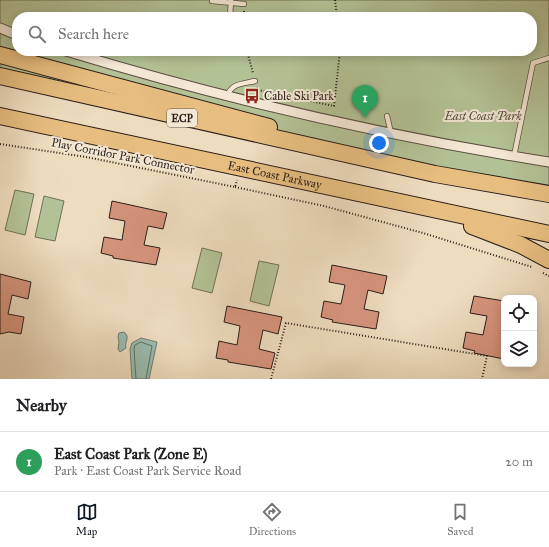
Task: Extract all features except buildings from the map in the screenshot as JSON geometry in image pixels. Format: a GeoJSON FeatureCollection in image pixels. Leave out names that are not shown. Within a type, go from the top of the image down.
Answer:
{"type":"FeatureCollection","features":[{"type":"Feature","properties":{"kind":"highway"},"geometry":{"type":"LineString","coordinates":[[0,55],[261,124],[364,159]]}},
{"type":"Feature","properties":{"kind":"highway","name":"ECP"},"geometry":{"type":"LineString","coordinates":[[0,76],[364,159],[435,174],[549,194]]}},
{"type":"Feature","properties":{"kind":"highway","name":"East Coast Parkway"},"geometry":{"type":"LineString","coordinates":[[0,116],[549,234]]}},
{"type":"Feature","properties":{"kind":"highway"},"geometry":{"type":"LineString","coordinates":[[432,210],[521,245],[549,260]]}},
{"type":"Feature","properties":{"kind":"street"},"geometry":{"type":"LineString","coordinates":[[0,28],[12,33]]}},
{"type":"Feature","properties":{"kind":"street"},"geometry":{"type":"LineString","coordinates":[[84,56],[227,97],[391,133],[549,162]]}},
{"type":"Feature","properties":{"kind":"lane"},"geometry":{"type":"LineString","coordinates":[[212,1],[231,1],[244,4]]}},
{"type":"Feature","properties":{"kind":"lane"},"geometry":{"type":"LineString","coordinates":[[230,12],[231,1]]}},
{"type":"Feature","properties":{"kind":"lane"},"geometry":{"type":"LineString","coordinates":[[514,156],[533,63],[549,58]]}},
{"type":"Feature","properties":{"kind":"lane"},"geometry":{"type":"LineString","coordinates":[[227,97],[233,86],[255,81]]}},
{"type":"Feature","properties":{"kind":"lane"},"geometry":{"type":"LineString","coordinates":[[387,116],[391,133]]}},
{"type":"Feature","properties":{"kind":"path"},"geometry":{"type":"LineString","coordinates":[[335,0],[337,12]]}},
{"type":"Feature","properties":{"kind":"path"},"geometry":{"type":"LineString","coordinates":[[248,56],[258,90],[334,106]]}},
{"type":"Feature","properties":{"kind":"path"},"geometry":{"type":"LineString","coordinates":[[333,112],[339,56]]}},
{"type":"Feature","properties":{"kind":"path"},"geometry":{"type":"LineString","coordinates":[[286,102],[287,96]]}},
{"type":"Feature","properties":{"kind":"path","name":"Play Corridor Park Connector"},"geometry":{"type":"LineString","coordinates":[[0,144],[86,156],[324,206],[423,233],[531,267],[549,276]]}},
{"type":"Feature","properties":{"kind":"path"},"geometry":{"type":"LineString","coordinates":[[235,187],[237,180]]}},
{"type":"Feature","properties":{"kind":"path"},"geometry":{"type":"LineString","coordinates":[[271,379],[286,323],[487,356],[482,379]]}},
{"type":"Feature","properties":{"kind":"green space","name":"East Coast Park"},"geometry":{"type":"Polygon","coordinates":[[[0,0],[549,0],[549,194],[0,77],[0,0]]]}},
{"type":"Feature","properties":{"kind":"green space"},"geometry":{"type":"Polygon","coordinates":[[[15,190],[34,194],[25,235],[5,230],[15,190]]]}},
{"type":"Feature","properties":{"kind":"green space"},"geometry":{"type":"Polygon","coordinates":[[[44,196],[64,201],[55,241],[35,237],[44,196]]]}},
{"type":"Feature","properties":{"kind":"green space"},"geometry":{"type":"Polygon","coordinates":[[[202,248],[222,253],[212,293],[192,288],[202,248]]]}},
{"type":"Feature","properties":{"kind":"green space"},"geometry":{"type":"Polygon","coordinates":[[[259,261],[279,265],[269,306],[250,301],[259,261]]]}},
{"type":"Feature","properties":{"kind":"water"},"geometry":{"type":"Polygon","coordinates":[[[124,332],[127,336],[126,348],[120,352],[118,349],[118,337],[119,333],[124,332]]]}},
{"type":"Feature","properties":{"kind":"water"},"geometry":{"type":"Polygon","coordinates":[[[141,338],[157,342],[149,379],[132,379],[130,349],[132,343],[141,338]]]}},
{"type":"Feature","properties":{"kind":"place","name":"Cable Ski Park"},"geometry":{"type":"Point","coordinates":[252,96]}},
{"type":"Feature","properties":{"kind":"place","name":"East Coast Park (Zone E)"},"geometry":{"type":"Point","coordinates":[365,118]}}]}
